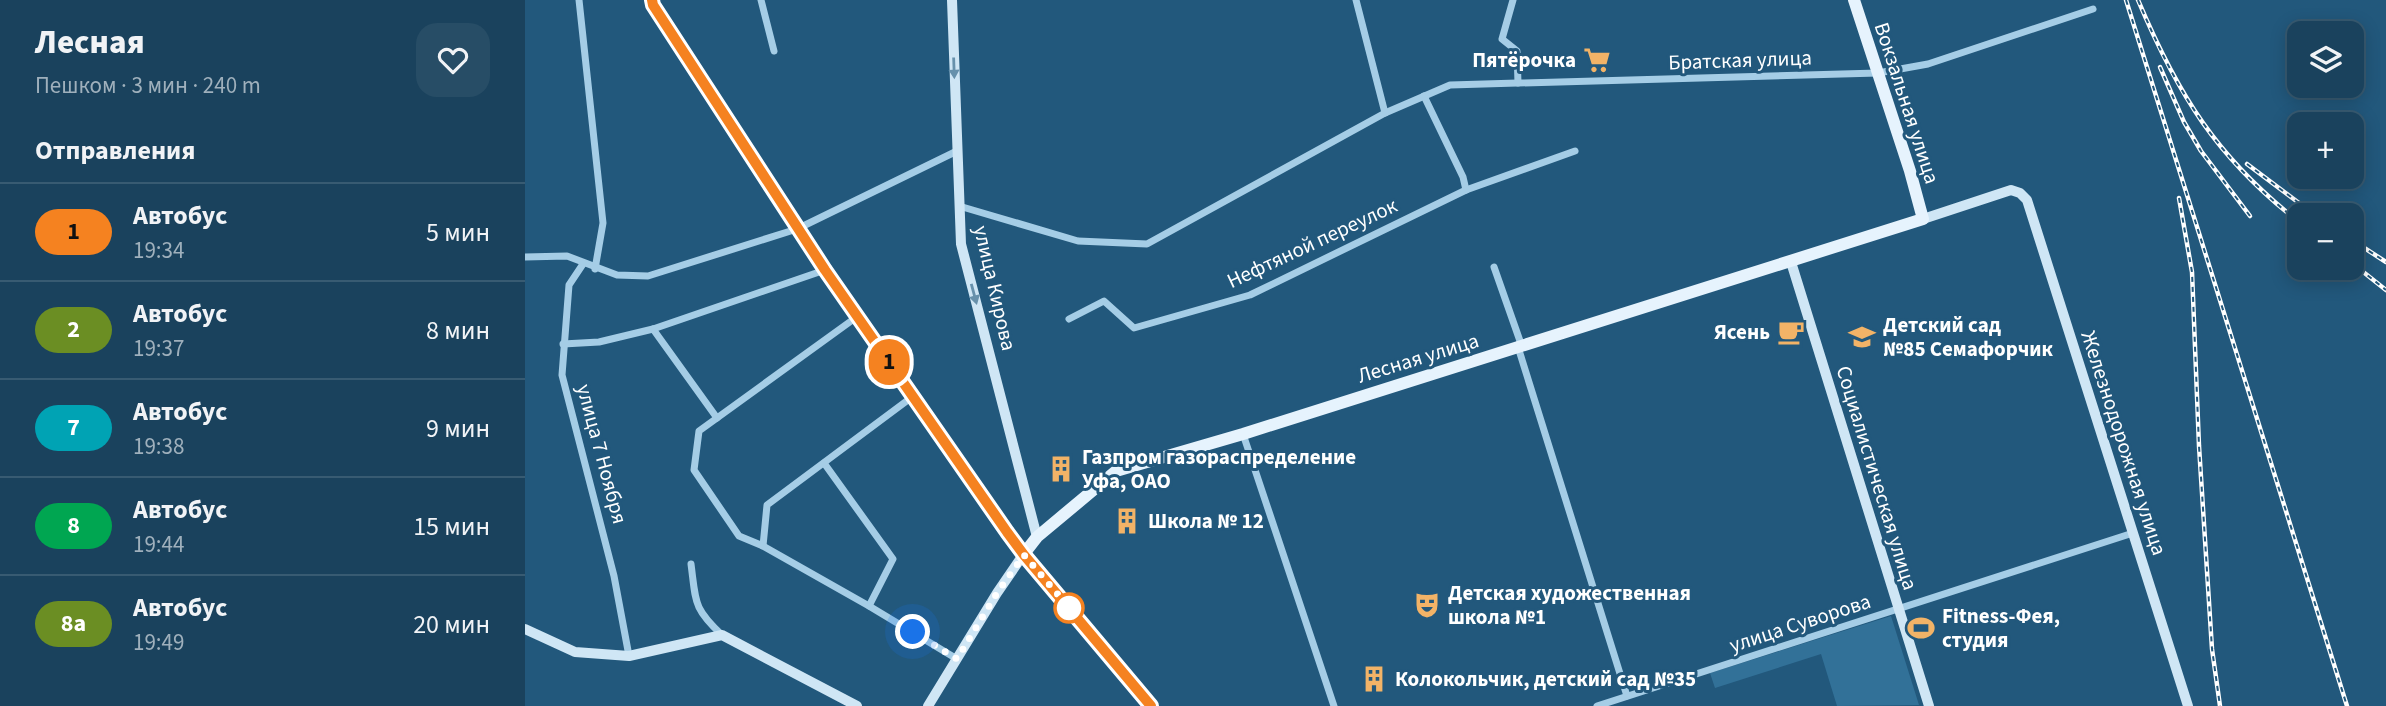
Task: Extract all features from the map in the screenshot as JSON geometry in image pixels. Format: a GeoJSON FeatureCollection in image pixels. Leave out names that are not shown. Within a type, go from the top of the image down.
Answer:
{"type":"FeatureCollection","features":[{"type":"Feature","properties":{"kind":"main road"},"geometry":{"type":"LineString","coordinates":[[652,0],[797,229],[912,397],[1024,555],[1151,706]]}},
{"type":"Feature","properties":{"kind":"main road","name":"Вокзальная улица"},"geometry":{"type":"LineString","coordinates":[[1854,0],[1923,219]]}},
{"type":"Feature","properties":{"kind":"main road","name":"Лесная улица"},"geometry":{"type":"LineString","coordinates":[[1024,555],[1037,537],[1117,471],[1243,434],[1923,219]]}},
{"type":"Feature","properties":{"kind":"street"},"geometry":{"type":"LineString","coordinates":[[579,0],[603,223],[595,268]]}},
{"type":"Feature","properties":{"kind":"street"},"geometry":{"type":"LineString","coordinates":[[761,0],[774,51]]}},
{"type":"Feature","properties":{"kind":"street","name":"улица Кирова"},"geometry":{"type":"LineString","coordinates":[[952,0],[961,244],[1037,537]]}},
{"type":"Feature","properties":{"kind":"street"},"geometry":{"type":"LineString","coordinates":[[1356,0],[1385,113]]}},
{"type":"Feature","properties":{"kind":"street"},"geometry":{"type":"LineString","coordinates":[[1513,0],[1502,39],[1517,51],[1518,83]]}},
{"type":"Feature","properties":{"kind":"street","name":"Братская улица"},"geometry":{"type":"LineString","coordinates":[[959,206],[1078,241],[1147,244],[1385,113],[1450,85],[1878,73],[1928,64],[2093,9]]}},
{"type":"Feature","properties":{"kind":"street"},"geometry":{"type":"LineString","coordinates":[[1424,96],[1466,190]]}},
{"type":"Feature","properties":{"kind":"street"},"geometry":{"type":"LineString","coordinates":[[525,257],[567,256],[617,275],[648,276],[797,229],[957,151]]}},
{"type":"Feature","properties":{"kind":"street","name":"Нефтяной переулок"},"geometry":{"type":"LineString","coordinates":[[1069,319],[1104,300],[1135,328],[1250,295],[1466,190],[1575,151]]}},
{"type":"Feature","properties":{"kind":"street","name":"Лесная улица"},"geometry":{"type":"LineString","coordinates":[[1923,219],[2011,190],[2020,193]]}},
{"type":"Feature","properties":{"kind":"street","name":"Железнодорожная улица"},"geometry":{"type":"LineString","coordinates":[[2020,193],[2027,200],[2188,706]]}},
{"type":"Feature","properties":{"kind":"street","name":"Социалистическая улица"},"geometry":{"type":"LineString","coordinates":[[1790,262],[1929,706]]}},
{"type":"Feature","properties":{"kind":"street","name":"улица 7 Ноября"},"geometry":{"type":"LineString","coordinates":[[583,264],[569,285],[562,375],[614,576],[629,656]]}},
{"type":"Feature","properties":{"kind":"street"},"geometry":{"type":"LineString","coordinates":[[1494,267],[1520,341],[1518,347],[1627,696]]}},
{"type":"Feature","properties":{"kind":"street"},"geometry":{"type":"LineString","coordinates":[[563,344],[599,342],[653,329],[825,270]]}},
{"type":"Feature","properties":{"kind":"street"},"geometry":{"type":"LineString","coordinates":[[858,316],[699,431],[694,470],[739,536],[763,546],[957,659]]}},
{"type":"Feature","properties":{"kind":"street"},"geometry":{"type":"LineString","coordinates":[[653,329],[717,418]]}},
{"type":"Feature","properties":{"kind":"street"},"geometry":{"type":"LineString","coordinates":[[763,546],[767,505],[912,397]]}},
{"type":"Feature","properties":{"kind":"street"},"geometry":{"type":"LineString","coordinates":[[1243,434],[1334,706]]}},
{"type":"Feature","properties":{"kind":"street"},"geometry":{"type":"LineString","coordinates":[[824,463],[894,559],[869,606]]}},
{"type":"Feature","properties":{"kind":"street","name":"улица Суворова"},"geometry":{"type":"LineString","coordinates":[[1597,706],[2133,533]]}},
{"type":"Feature","properties":{"kind":"street","name":"Лесная улица"},"geometry":{"type":"LineString","coordinates":[[928,706],[997,593],[1024,555]]}},
{"type":"Feature","properties":{"kind":"street"},"geometry":{"type":"LineString","coordinates":[[691,564],[697,603],[703,617],[722,635],[857,706]]}},
{"type":"Feature","properties":{"kind":"street"},"geometry":{"type":"LineString","coordinates":[[525,629],[575,652],[629,656],[722,635]]}},
{"type":"Feature","properties":{"kind":"shaded area"},"geometry":{"type":"Polygon","coordinates":[[[1891,616],[1919,705],[1837,706],[1821,654],[1715,688],[1710,673],[1891,616]]]}},
{"type":"Feature","properties":{"kind":"railway"},"geometry":{"type":"LineString","coordinates":[[2126,0],[2347,706]]}},
{"type":"Feature","properties":{"kind":"railway"},"geometry":{"type":"LineString","coordinates":[[2138,0],[2169,66],[2203,123],[2245,174],[2287,212]]}},
{"type":"Feature","properties":{"kind":"railway"},"geometry":{"type":"LineString","coordinates":[[2160,67],[2184,122],[2201,151],[2250,216]]}},
{"type":"Feature","properties":{"kind":"railway"},"geometry":{"type":"LineString","coordinates":[[2247,164],[2299,203]]}},
{"type":"Feature","properties":{"kind":"railway"},"geometry":{"type":"LineString","coordinates":[[2179,198],[2192,272],[2199,446],[2212,649],[2220,706]]}},
{"type":"Feature","properties":{"kind":"railway"},"geometry":{"type":"LineString","coordinates":[[2364,248],[2386,262]]}},
{"type":"Feature","properties":{"kind":"railway"},"geometry":{"type":"LineString","coordinates":[[2364,273],[2386,290]]}},
{"type":"Feature","properties":{"kind":"bus line","name":"1"},"geometry":{"type":"LineString","coordinates":[[652,0],[797,229],[912,397],[1024,555],[1151,706]]}},
{"type":"Feature","properties":{"kind":"place","name":"Пятёрочка"},"geometry":{"type":"Point","coordinates":[1597,60]}},
{"type":"Feature","properties":{"kind":"place","name":"Ясень"},"geometry":{"type":"Point","coordinates":[1791,332]}},
{"type":"Feature","properties":{"kind":"place","name":"Детский сад №85 Семафорчик"},"geometry":{"type":"Point","coordinates":[1862,337]}},
{"type":"Feature","properties":{"kind":"place","name":"Газпром газораспределение Уфа, ОАО"},"geometry":{"type":"Point","coordinates":[1061,469]}},
{"type":"Feature","properties":{"kind":"place","name":"Школа № 12"},"geometry":{"type":"Point","coordinates":[1127,521]}},
{"type":"Feature","properties":{"kind":"place","name":"Детская художественная школа №1"},"geometry":{"type":"Point","coordinates":[1427,605]}},
{"type":"Feature","properties":{"kind":"place","name":"Fitness-Фея, студия"},"geometry":{"type":"Point","coordinates":[1921,628]}},
{"type":"Feature","properties":{"kind":"place","name":"Колокольчик, детский сад №35"},"geometry":{"type":"Point","coordinates":[1374,679]}},
{"type":"Feature","properties":{"kind":"route"},"geometry":{"type":"LineString","coordinates":[[913,632],[957,659],[997,593],[1024,555],[1073,612],[1069,608]]}}]}
